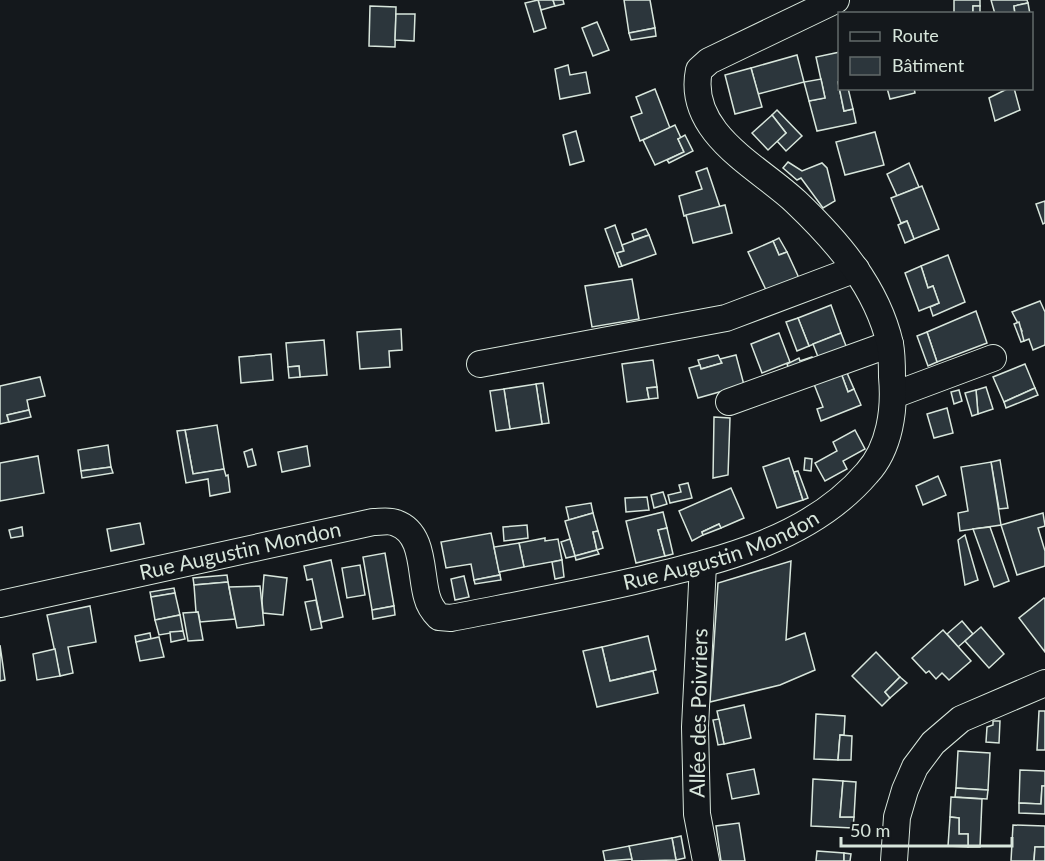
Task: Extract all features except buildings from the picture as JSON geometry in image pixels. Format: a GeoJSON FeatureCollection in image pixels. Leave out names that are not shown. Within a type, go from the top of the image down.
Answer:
{"type":"FeatureCollection","features":[{"type":"Feature","properties":{"kind":"street","name":"Rue Augustin Mondon"},"geometry":{"type":"LineString","coordinates":[[0,604],[373,522],[396,523],[412,536],[416,541],[427,598],[432,609],[439,617],[451,618],[602,588],[704,564],[774,540],[805,524],[836,502],[868,472],[890,429],[894,395],[890,344],[863,278],[831,237],[795,200],[741,160],[728,146],[707,116],[698,86],[699,70],[709,61],[836,0]]}},
{"type":"Feature","properties":{"kind":"street"},"geometry":{"type":"LineString","coordinates":[[480,364],[726,318],[856,269]]}},
{"type":"Feature","properties":{"kind":"street"},"geometry":{"type":"LineString","coordinates":[[729,402],[890,344]]}},
{"type":"Feature","properties":{"kind":"street"},"geometry":{"type":"LineString","coordinates":[[894,395],[993,358]]}},
{"type":"Feature","properties":{"kind":"street","name":"Allée des Poivriers"},"geometry":{"type":"LineString","coordinates":[[704,564],[695,727],[697,814],[706,861]]}},
{"type":"Feature","properties":{"kind":"street"},"geometry":{"type":"LineString","coordinates":[[894,861],[897,817],[905,790],[915,767],[933,743],[961,719],[1045,684]]}}]}
